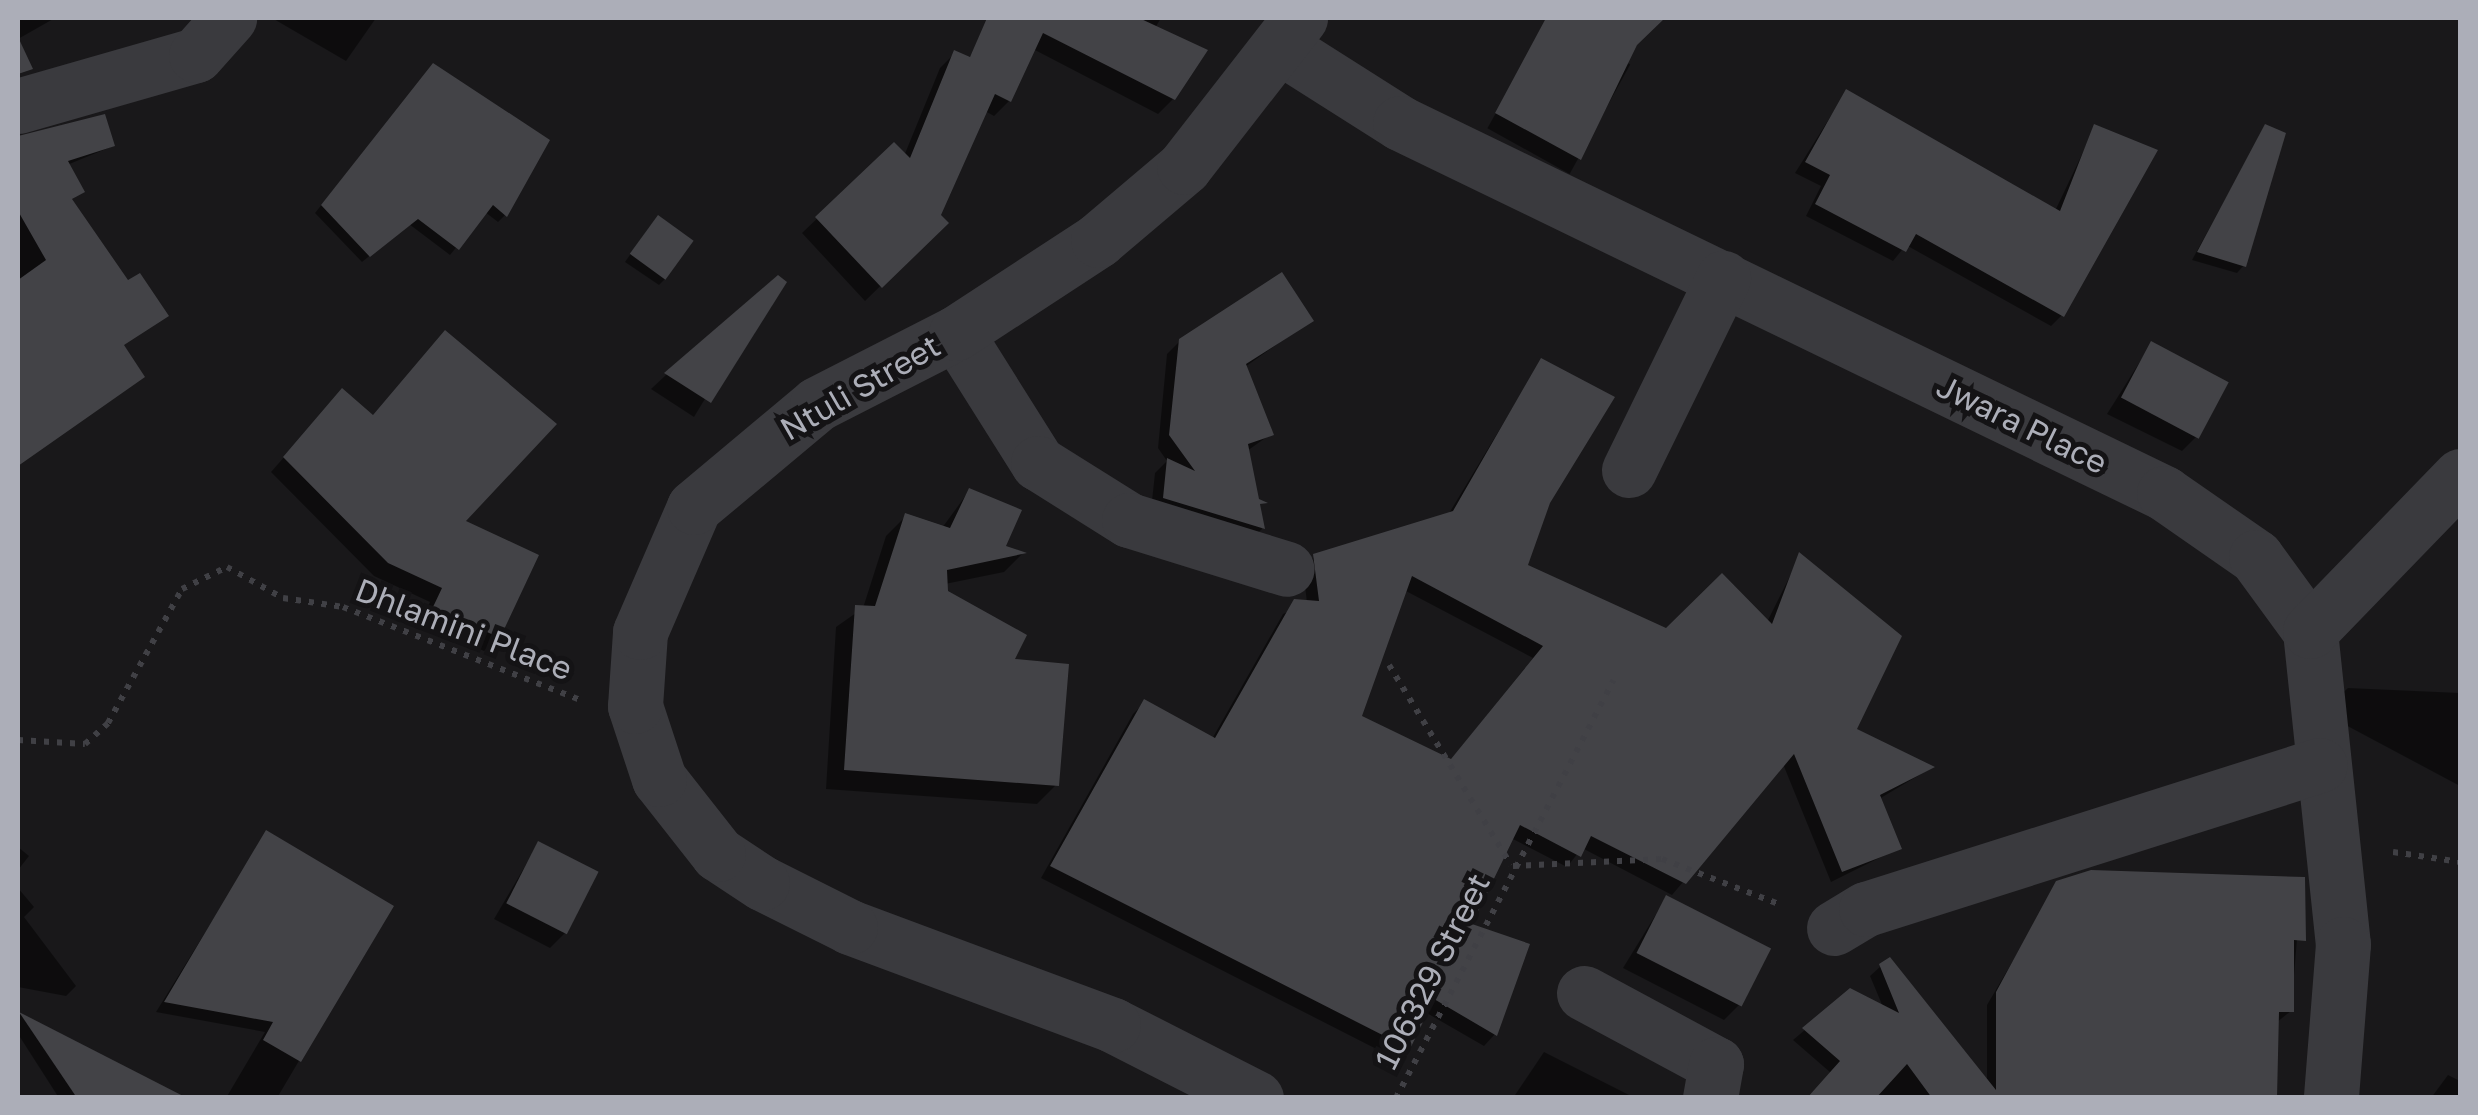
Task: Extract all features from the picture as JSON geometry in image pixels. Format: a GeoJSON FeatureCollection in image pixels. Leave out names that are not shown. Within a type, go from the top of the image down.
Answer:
{"type":"FeatureCollection","features":[{"type":"Feature","properties":{"kind":"street"},"geometry":{"type":"LineString","coordinates":[[18,106],[196,55],[229,18]]}},
{"type":"Feature","properties":{"kind":"street","name":"Jwara Place"},"geometry":{"type":"LineString","coordinates":[[1291,33],[1400,123],[2164,493],[2256,556],[2310,631]]}},
{"type":"Feature","properties":{"kind":"street","name":"Ntuli Street"},"geometry":{"type":"LineString","coordinates":[[1256,1098],[1113,1025],[850,928],[762,883],[718,854],[659,779],[635,706],[640,632],[694,508],[817,404],[956,333],[1098,240],[1184,167],[1291,33]]}},
{"type":"Feature","properties":{"kind":"street"},"geometry":{"type":"LineString","coordinates":[[1629,470],[1723,278]]}},
{"type":"Feature","properties":{"kind":"street"},"geometry":{"type":"LineString","coordinates":[[956,333],[1038,463],[1129,520],[1287,569]]}},
{"type":"Feature","properties":{"kind":"street"},"geometry":{"type":"LineString","coordinates":[[2332,1098],[2344,944],[2320,765],[2310,631],[2460,476]]}},
{"type":"Feature","properties":{"kind":"street"},"geometry":{"type":"LineString","coordinates":[[1834,928],[1866,909],[2320,765]]}},
{"type":"Feature","properties":{"kind":"street"},"geometry":{"type":"LineString","coordinates":[[1584,993],[1716,1064],[1710,1098]]}},
{"type":"Feature","properties":{"kind":"path","name":"Dhlamini Place"},"geometry":{"type":"LineString","coordinates":[[18,740],[84,744],[108,723],[182,589],[227,568],[283,598],[343,607],[583,701],[635,706]]}},
{"type":"Feature","properties":{"kind":"path"},"geometry":{"type":"LineString","coordinates":[[1389,665],[1512,866],[1662,858],[1834,928]]}},
{"type":"Feature","properties":{"kind":"path","name":"106329 Street"},"geometry":{"type":"LineString","coordinates":[[1396,1098],[1512,866],[1614,680]]}},
{"type":"Feature","properties":{"kind":"building"},"geometry":{"type":"Polygon","coordinates":[[[987,18],[1139,18],[1208,50],[1175,100],[1043,33],[1011,102],[995,94],[941,215],[949,223],[882,288],[815,217],[894,142],[910,158],[954,50],[970,57],[987,18]]]}},
{"type":"Feature","properties":{"kind":"building"},"geometry":{"type":"Polygon","coordinates":[[[1546,18],[1665,18],[1637,45],[1581,160],[1495,113],[1546,18]]]}},
{"type":"Feature","properties":{"kind":"building"},"geometry":{"type":"Polygon","coordinates":[[[18,37],[33,69],[18,74],[18,37]]]}},
{"type":"Feature","properties":{"kind":"building"},"geometry":{"type":"Polygon","coordinates":[[[433,63],[550,140],[507,217],[493,205],[459,250],[418,219],[370,257],[321,205],[433,63]]]}},
{"type":"Feature","properties":{"kind":"building"},"geometry":{"type":"Polygon","coordinates":[[[1846,89],[2060,211],[2094,124],[2158,150],[2064,317],[1916,234],[1906,252],[1815,204],[1830,175],[1805,162],[1846,89]]]}},
{"type":"Feature","properties":{"kind":"building"},"geometry":{"type":"Polygon","coordinates":[[[105,114],[115,146],[68,161],[85,192],[72,199],[128,280],[140,273],[169,316],[124,345],[145,377],[18,466],[18,280],[46,260],[18,211],[18,136],[105,114]]]}},
{"type":"Feature","properties":{"kind":"building"},"geometry":{"type":"Polygon","coordinates":[[[2265,124],[2286,133],[2246,267],[2197,252],[2265,124]]]}},
{"type":"Feature","properties":{"kind":"building"},"geometry":{"type":"Polygon","coordinates":[[[658,215],[694,241],[665,280],[630,254],[658,215]]]}},
{"type":"Feature","properties":{"kind":"building"},"geometry":{"type":"Polygon","coordinates":[[[1282,272],[1314,321],[1246,364],[1274,435],[1248,444],[1259,499],[1268,503],[1260,504],[1265,529],[1163,498],[1167,458],[1195,471],[1169,435],[1179,339],[1282,272]]]}},
{"type":"Feature","properties":{"kind":"building"},"geometry":{"type":"Polygon","coordinates":[[[778,275],[787,282],[711,403],[664,373],[778,275]]]}},
{"type":"Feature","properties":{"kind":"building"},"geometry":{"type":"Polygon","coordinates":[[[445,330],[557,424],[466,521],[539,555],[500,638],[433,607],[442,588],[388,563],[283,457],[342,388],[373,415],[445,330]]]}},
{"type":"Feature","properties":{"kind":"building"},"geometry":{"type":"Polygon","coordinates":[[[2151,341],[2229,382],[2199,439],[2121,398],[2151,341]]]}},
{"type":"Feature","properties":{"kind":"building"},"geometry":{"type":"Polygon","coordinates":[[[1541,358],[1615,397],[1550,503],[1528,565],[1666,628],[1722,573],[1772,624],[1799,552],[1902,636],[1857,729],[1935,767],[1880,795],[1902,849],[1842,872],[1794,754],[1686,884],[1591,836],[1581,857],[1520,825],[1472,924],[1530,944],[1497,1036],[1434,999],[1410,1049],[1050,866],[1144,699],[1215,738],[1294,599],[1319,601],[1313,554],[1453,511],[1541,358]],[[1412,576],[1362,716],[1451,759],[1543,646],[1412,576]]]}},
{"type":"Feature","properties":{"kind":"building"},"geometry":{"type":"Polygon","coordinates":[[[969,488],[1022,510],[1006,546],[1027,553],[947,570],[948,591],[1027,635],[1015,659],[1069,664],[1059,786],[844,770],[855,605],[875,606],[905,513],[950,528],[969,488]]]}},
{"type":"Feature","properties":{"kind":"building"},"geometry":{"type":"Polygon","coordinates":[[[266,830],[394,906],[301,1062],[263,1040],[273,1022],[164,1002],[266,830]]]}},
{"type":"Feature","properties":{"kind":"building"},"geometry":{"type":"Polygon","coordinates":[[[538,841],[599,872],[567,934],[506,903],[538,841]]]}},
{"type":"Feature","properties":{"kind":"building"},"geometry":{"type":"Polygon","coordinates":[[[2091,870],[2305,877],[2306,941],[2294,940],[2294,1012],[2279,1012],[2277,1098],[1932,1098],[1907,1064],[1876,1098],[1807,1098],[1840,1061],[1802,1028],[1850,988],[1899,1013],[1879,964],[1890,957],[1996,1090],[1996,992],[2056,881],[2091,870]]]}},
{"type":"Feature","properties":{"kind":"building"},"geometry":{"type":"Polygon","coordinates":[[[1666,895],[1771,949],[1742,1006],[1636,953],[1666,895]]]}},
{"type":"Feature","properties":{"kind":"building"},"geometry":{"type":"Polygon","coordinates":[[[19,1012],[187,1098],[77,1098],[19,1012]]]}}]}
